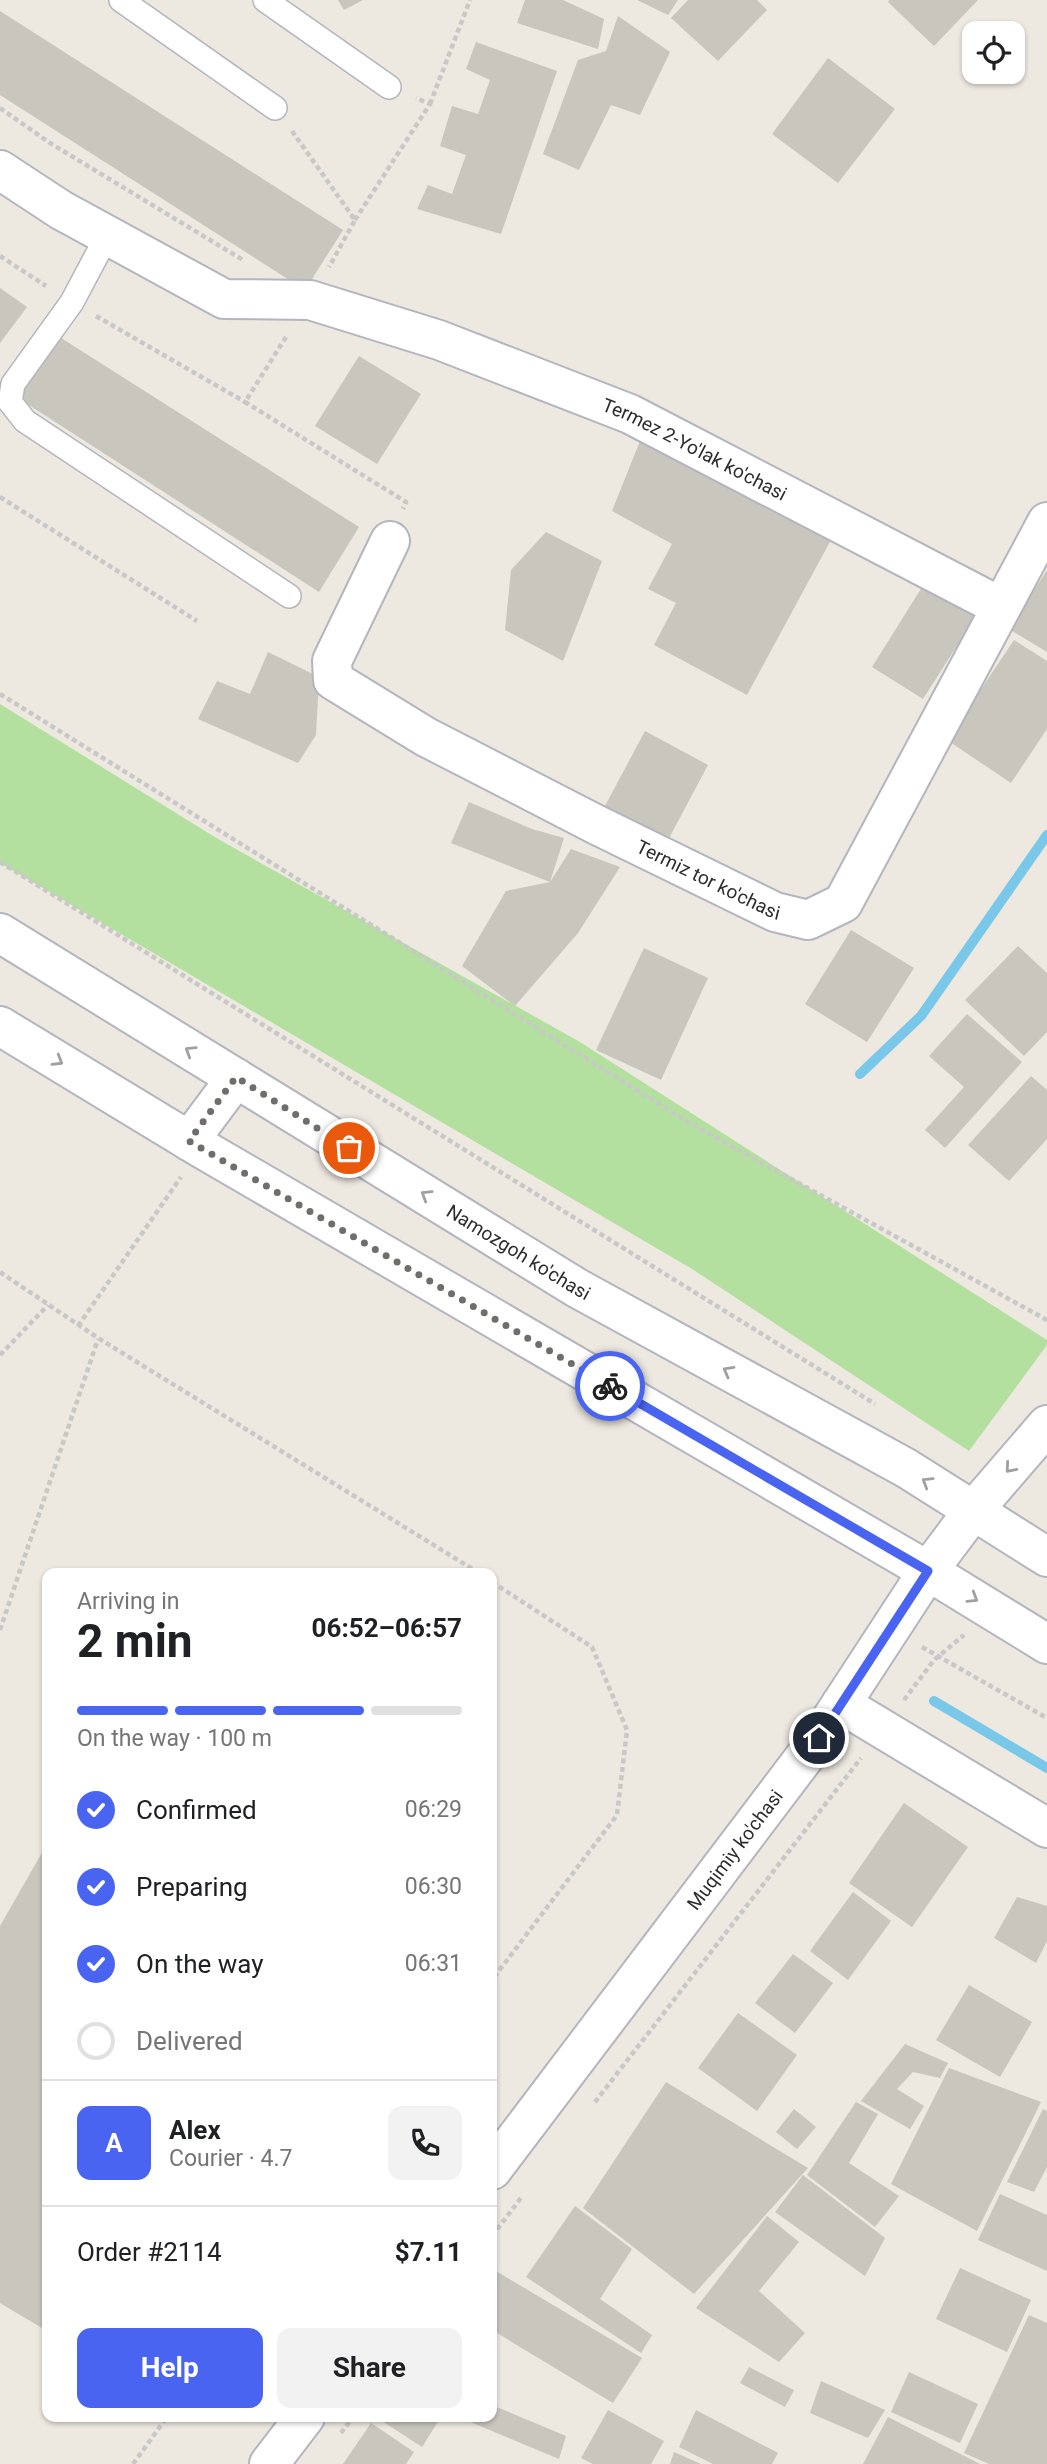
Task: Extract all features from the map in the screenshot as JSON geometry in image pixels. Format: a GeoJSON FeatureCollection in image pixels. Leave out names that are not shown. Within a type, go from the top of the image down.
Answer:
{"type":"FeatureCollection","features":[{"type":"Feature","properties":{"kind":"main road","name":"Termez 2-Yo'lak ko'chasi"},"geometry":{"type":"LineString","coordinates":[[0,170],[107,236],[224,299],[310,300],[377,319],[630,415],[1001,607]]}},
{"type":"Feature","properties":{"kind":"main road","name":"Termiz tor ko'chasi"},"geometry":{"type":"LineString","coordinates":[[390,541],[332,661],[333,680],[426,737],[652,853],[775,912],[808,920],[844,903],[1047,522]]}},
{"type":"Feature","properties":{"kind":"main road","name":"Namozgoh ko'chasi"},"geometry":{"type":"LineString","coordinates":[[0,933],[577,1288],[906,1468],[1047,1557]]}},
{"type":"Feature","properties":{"kind":"main road"},"geometry":{"type":"LineString","coordinates":[[0,1026],[195,1144],[928,1571],[1047,1644]]}},
{"type":"Feature","properties":{"kind":"main road"},"geometry":{"type":"LineString","coordinates":[[195,1144],[236,1077]]}},
{"type":"Feature","properties":{"kind":"main road","name":"Muqimiy ko'chasi"},"geometry":{"type":"LineString","coordinates":[[497,2163],[841,1704],[928,1571],[973,1511],[1047,1425]]}},
{"type":"Feature","properties":{"kind":"main road"},"geometry":{"type":"LineString","coordinates":[[841,1704],[1047,1828]]}},
{"type":"Feature","properties":{"kind":"main road"},"geometry":{"type":"LineString","coordinates":[[269,2464],[301,2422]]}},
{"type":"Feature","properties":{"kind":"lane"},"geometry":{"type":"LineString","coordinates":[[121,0],[275,108]]}},
{"type":"Feature","properties":{"kind":"lane"},"geometry":{"type":"LineString","coordinates":[[265,0],[389,87]]}},
{"type":"Feature","properties":{"kind":"lane"},"geometry":{"type":"LineString","coordinates":[[107,236],[72,302],[13,384],[10,402],[24,421],[289,596]]}},
{"type":"Feature","properties":{"kind":"path"},"geometry":{"type":"LineString","coordinates":[[244,402],[310,300],[355,220],[430,104],[470,0]]}},
{"type":"Feature","properties":{"kind":"path"},"geometry":{"type":"LineString","coordinates":[[389,87],[430,104]]}},
{"type":"Feature","properties":{"kind":"path"},"geometry":{"type":"LineString","coordinates":[[0,107],[50,143],[251,264]]}},
{"type":"Feature","properties":{"kind":"path"},"geometry":{"type":"LineString","coordinates":[[275,108],[355,220]]}},
{"type":"Feature","properties":{"kind":"path"},"geometry":{"type":"LineString","coordinates":[[0,256],[406,502],[390,541]]}},
{"type":"Feature","properties":{"kind":"path"},"geometry":{"type":"LineString","coordinates":[[0,497],[197,621]]}},
{"type":"Feature","properties":{"kind":"path"},"geometry":{"type":"LineString","coordinates":[[0,694],[688,1122],[1047,1320]]}},
{"type":"Feature","properties":{"kind":"path"},"geometry":{"type":"LineString","coordinates":[[0,862],[881,1408]]}},
{"type":"Feature","properties":{"kind":"path"},"geometry":{"type":"LineString","coordinates":[[78,1326],[195,1144]]}},
{"type":"Feature","properties":{"kind":"path"},"geometry":{"type":"LineString","coordinates":[[0,1272],[78,1326],[471,1568]]}},
{"type":"Feature","properties":{"kind":"path"},"geometry":{"type":"LineString","coordinates":[[0,1355],[48,1305]]}},
{"type":"Feature","properties":{"kind":"path"},"geometry":{"type":"LineString","coordinates":[[0,1630],[98,1338]]}},
{"type":"Feature","properties":{"kind":"path"},"geometry":{"type":"LineString","coordinates":[[497,1585],[592,1647],[627,1730],[617,1815],[497,1973]]}},
{"type":"Feature","properties":{"kind":"path"},"geometry":{"type":"LineString","coordinates":[[593,2105],[938,1656],[994,1611]]}},
{"type":"Feature","properties":{"kind":"path"},"geometry":{"type":"LineString","coordinates":[[890,1629],[1047,1718]]}},
{"type":"Feature","properties":{"kind":"path"},"geometry":{"type":"LineString","coordinates":[[497,2230],[526,2192]]}},
{"type":"Feature","properties":{"kind":"path"},"geometry":{"type":"LineString","coordinates":[[133,2464],[163,2422]]}},
{"type":"Feature","properties":{"kind":"green space"},"geometry":{"type":"Polygon","coordinates":[[[0,704],[218,839],[580,1042],[1047,1340],[1047,1345],[969,1451],[692,1269],[0,863],[0,704]]]}},
{"type":"Feature","properties":{"kind":"building"},"geometry":{"type":"Polygon","coordinates":[[[338,0],[363,0],[344,10],[338,0]]]}},
{"type":"Feature","properties":{"kind":"building"},"geometry":{"type":"Polygon","coordinates":[[[525,0],[563,0],[604,19],[598,49],[517,23],[525,0]]]}},
{"type":"Feature","properties":{"kind":"building"},"geometry":{"type":"Polygon","coordinates":[[[637,0],[678,0],[668,15],[637,0]]]}},
{"type":"Feature","properties":{"kind":"building"},"geometry":{"type":"Polygon","coordinates":[[[688,0],[757,0],[767,10],[718,61],[671,18],[688,0]]]}},
{"type":"Feature","properties":{"kind":"building"},"geometry":{"type":"Polygon","coordinates":[[[978,0],[934,46],[888,2],[978,0]]]}},
{"type":"Feature","properties":{"kind":"building"},"geometry":{"type":"Polygon","coordinates":[[[0,11],[343,230],[305,290],[0,95],[0,11]]]}},
{"type":"Feature","properties":{"kind":"building"},"geometry":{"type":"Polygon","coordinates":[[[618,16],[670,52],[640,115],[611,105],[579,170],[543,154],[578,60],[606,51],[618,16]]]}},
{"type":"Feature","properties":{"kind":"building"},"geometry":{"type":"Polygon","coordinates":[[[476,42],[557,71],[501,234],[417,209],[428,185],[452,194],[466,155],[440,146],[452,106],[478,114],[490,80],[466,69],[476,42]]]}},
{"type":"Feature","properties":{"kind":"building"},"geometry":{"type":"Polygon","coordinates":[[[828,58],[895,109],[838,183],[772,134],[828,58]]]}},
{"type":"Feature","properties":{"kind":"building"},"geometry":{"type":"Polygon","coordinates":[[[0,288],[27,307],[0,343],[0,288]]]}},
{"type":"Feature","properties":{"kind":"building"},"geometry":{"type":"Polygon","coordinates":[[[58,336],[359,527],[319,592],[18,398],[58,336]]]}},
{"type":"Feature","properties":{"kind":"building"},"geometry":{"type":"Polygon","coordinates":[[[359,356],[421,394],[377,464],[315,426],[359,356]]]}},
{"type":"Feature","properties":{"kind":"building"},"geometry":{"type":"Polygon","coordinates":[[[642,436],[832,538],[747,695],[654,645],[676,603],[648,589],[672,544],[612,511],[642,436]]]}},
{"type":"Feature","properties":{"kind":"building"},"geometry":{"type":"Polygon","coordinates":[[[546,532],[602,561],[563,661],[505,630],[511,570],[546,532]]]}},
{"type":"Feature","properties":{"kind":"building"},"geometry":{"type":"Polygon","coordinates":[[[1047,570],[1047,652],[1009,629],[1047,570]]]}},
{"type":"Feature","properties":{"kind":"building"},"geometry":{"type":"Polygon","coordinates":[[[924,584],[976,616],[923,699],[872,667],[924,584]]]}},
{"type":"Feature","properties":{"kind":"building"},"geometry":{"type":"Polygon","coordinates":[[[1014,640],[1047,661],[1047,729],[1011,783],[947,740],[1014,640]]]}},
{"type":"Feature","properties":{"kind":"building"},"geometry":{"type":"Polygon","coordinates":[[[268,652],[319,677],[316,735],[298,763],[198,719],[217,681],[250,694],[268,652]]]}},
{"type":"Feature","properties":{"kind":"building"},"geometry":{"type":"Polygon","coordinates":[[[645,731],[708,765],[668,840],[605,806],[645,731]]]}},
{"type":"Feature","properties":{"kind":"building"},"geometry":{"type":"Polygon","coordinates":[[[469,802],[532,829],[564,838],[550,882],[451,843],[469,802]]]}},
{"type":"Feature","properties":{"kind":"building"},"geometry":{"type":"Polygon","coordinates":[[[571,849],[620,867],[578,933],[515,1006],[462,966],[506,891],[550,882],[571,849]]]}},
{"type":"Feature","properties":{"kind":"building"},"geometry":{"type":"Polygon","coordinates":[[[851,930],[914,968],[867,1042],[805,1004],[851,930]]]}},
{"type":"Feature","properties":{"kind":"building"},"geometry":{"type":"Polygon","coordinates":[[[1018,946],[1047,973],[1047,1032],[1024,1056],[965,1000],[1018,946]]]}},
{"type":"Feature","properties":{"kind":"building"},"geometry":{"type":"Polygon","coordinates":[[[644,948],[708,978],[661,1080],[596,1050],[644,948]]]}},
{"type":"Feature","properties":{"kind":"building"},"geometry":{"type":"Polygon","coordinates":[[[967,1014],[1022,1062],[945,1148],[925,1130],[964,1087],[929,1056],[967,1014]]]}},
{"type":"Feature","properties":{"kind":"building"},"geometry":{"type":"Polygon","coordinates":[[[1031,1076],[1047,1090],[1047,1139],[1009,1181],[968,1145],[1031,1076]]]}},
{"type":"Feature","properties":{"kind":"building"},"geometry":{"type":"Polygon","coordinates":[[[904,1803],[968,1847],[912,1927],[849,1883],[904,1803]]]}},
{"type":"Feature","properties":{"kind":"building"},"geometry":{"type":"Polygon","coordinates":[[[42,1853],[42,2328],[0,2303],[0,1926],[42,1853]]]}},
{"type":"Feature","properties":{"kind":"building"},"geometry":{"type":"Polygon","coordinates":[[[853,1892],[891,1921],[848,1980],[810,1951],[853,1892]]]}},
{"type":"Feature","properties":{"kind":"building"},"geometry":{"type":"Polygon","coordinates":[[[1017,1897],[1047,1906],[1047,1941],[1036,1963],[994,1938],[1017,1897]]]}},
{"type":"Feature","properties":{"kind":"building"},"geometry":{"type":"Polygon","coordinates":[[[793,1954],[833,1983],[795,2033],[755,2003],[793,1954]]]}},
{"type":"Feature","properties":{"kind":"building"},"geometry":{"type":"Polygon","coordinates":[[[969,1985],[1032,2022],[1000,2077],[936,2040],[969,1985]]]}},
{"type":"Feature","properties":{"kind":"building"},"geometry":{"type":"Polygon","coordinates":[[[738,2013],[797,2055],[757,2111],[698,2068],[738,2013]]]}},
{"type":"Feature","properties":{"kind":"building"},"geometry":{"type":"Polygon","coordinates":[[[905,2044],[948,2063],[940,2078],[913,2072],[897,2089],[924,2106],[910,2129],[861,2101],[905,2044]]]}},
{"type":"Feature","properties":{"kind":"building"},"geometry":{"type":"Polygon","coordinates":[[[949,2068],[1041,2102],[977,2231],[891,2184],[949,2068]]]}},
{"type":"Feature","properties":{"kind":"building"},"geometry":{"type":"Polygon","coordinates":[[[666,2082],[808,2168],[694,2294],[583,2208],[666,2082]]]}},
{"type":"Feature","properties":{"kind":"building"},"geometry":{"type":"Polygon","coordinates":[[[856,2102],[878,2114],[849,2163],[899,2196],[875,2227],[807,2175],[856,2102]]]}},
{"type":"Feature","properties":{"kind":"building"},"geometry":{"type":"Polygon","coordinates":[[[794,2109],[816,2127],[797,2149],[776,2132],[794,2109]]]}},
{"type":"Feature","properties":{"kind":"building"},"geometry":{"type":"Polygon","coordinates":[[[1043,2109],[1047,2111],[1047,2167],[1034,2192],[1007,2182],[1043,2109]]]}},
{"type":"Feature","properties":{"kind":"building"},"geometry":{"type":"Polygon","coordinates":[[[803,2175],[885,2238],[865,2276],[775,2212],[803,2175]]]}},
{"type":"Feature","properties":{"kind":"building"},"geometry":{"type":"Polygon","coordinates":[[[1000,2194],[1047,2215],[1047,2271],[978,2240],[1000,2194]]]}},
{"type":"Feature","properties":{"kind":"building"},"geometry":{"type":"Polygon","coordinates":[[[575,2206],[632,2249],[600,2299],[652,2335],[641,2353],[526,2277],[575,2206]]]}},
{"type":"Feature","properties":{"kind":"building"},"geometry":{"type":"Polygon","coordinates":[[[767,2216],[799,2242],[759,2291],[805,2333],[779,2362],[696,2308],[767,2216]]]}},
{"type":"Feature","properties":{"kind":"building"},"geometry":{"type":"Polygon","coordinates":[[[960,2268],[1031,2300],[1007,2352],[936,2319],[960,2268]]]}},
{"type":"Feature","properties":{"kind":"building"},"geometry":{"type":"Polygon","coordinates":[[[497,2272],[642,2358],[613,2403],[497,2333],[497,2272]]]}},
{"type":"Feature","properties":{"kind":"building"},"geometry":{"type":"Polygon","coordinates":[[[1029,2315],[1047,2323],[1047,2464],[989,2464],[964,2453],[1029,2315]]]}},
{"type":"Feature","properties":{"kind":"building"},"geometry":{"type":"Polygon","coordinates":[[[749,2367],[794,2390],[785,2407],[740,2383],[749,2367]]]}},
{"type":"Feature","properties":{"kind":"building"},"geometry":{"type":"Polygon","coordinates":[[[909,2372],[978,2404],[960,2443],[891,2412],[909,2372]]]}},
{"type":"Feature","properties":{"kind":"building"},"geometry":{"type":"Polygon","coordinates":[[[821,2381],[885,2410],[868,2438],[810,2413],[821,2381]]]}},
{"type":"Feature","properties":{"kind":"building"},"geometry":{"type":"Polygon","coordinates":[[[497,2407],[566,2436],[559,2459],[470,2422],[497,2422],[497,2407]]]}},
{"type":"Feature","properties":{"kind":"building"},"geometry":{"type":"Polygon","coordinates":[[[608,2410],[664,2441],[651,2464],[593,2464],[581,2458],[608,2410]]]}},
{"type":"Feature","properties":{"kind":"building"},"geometry":{"type":"Polygon","coordinates":[[[696,2410],[778,2453],[772,2464],[713,2464],[679,2447],[696,2410]]]}},
{"type":"Feature","properties":{"kind":"building"},"geometry":{"type":"Polygon","coordinates":[[[888,2417],[980,2464],[863,2464],[888,2417]]]}},
{"type":"Feature","properties":{"kind":"building"},"geometry":{"type":"Polygon","coordinates":[[[384,2422],[438,2422],[422,2447],[384,2422]]]}},
{"type":"Feature","properties":{"kind":"building"},"geometry":{"type":"Polygon","coordinates":[[[371,2423],[414,2452],[406,2464],[343,2464],[371,2423]]]}},
{"type":"Feature","properties":{"kind":"building"},"geometry":{"type":"Polygon","coordinates":[[[674,2452],[701,2464],[670,2464],[674,2452]]]}},
{"type":"Feature","properties":{"kind":"waterway"},"geometry":{"type":"LineString","coordinates":[[860,1074],[921,1016],[1047,835]]}},
{"type":"Feature","properties":{"kind":"waterway"},"geometry":{"type":"LineString","coordinates":[[934,1701],[1047,1768]]}},
{"type":"Feature","properties":{"kind":"way so far"},"geometry":{"type":"LineString","coordinates":[[349,1148],[236,1077],[189,1141],[610,1386]]}},
{"type":"Feature","properties":{"kind":"route"},"geometry":{"type":"LineString","coordinates":[[610,1386],[928,1571],[819,1738]]}}]}
